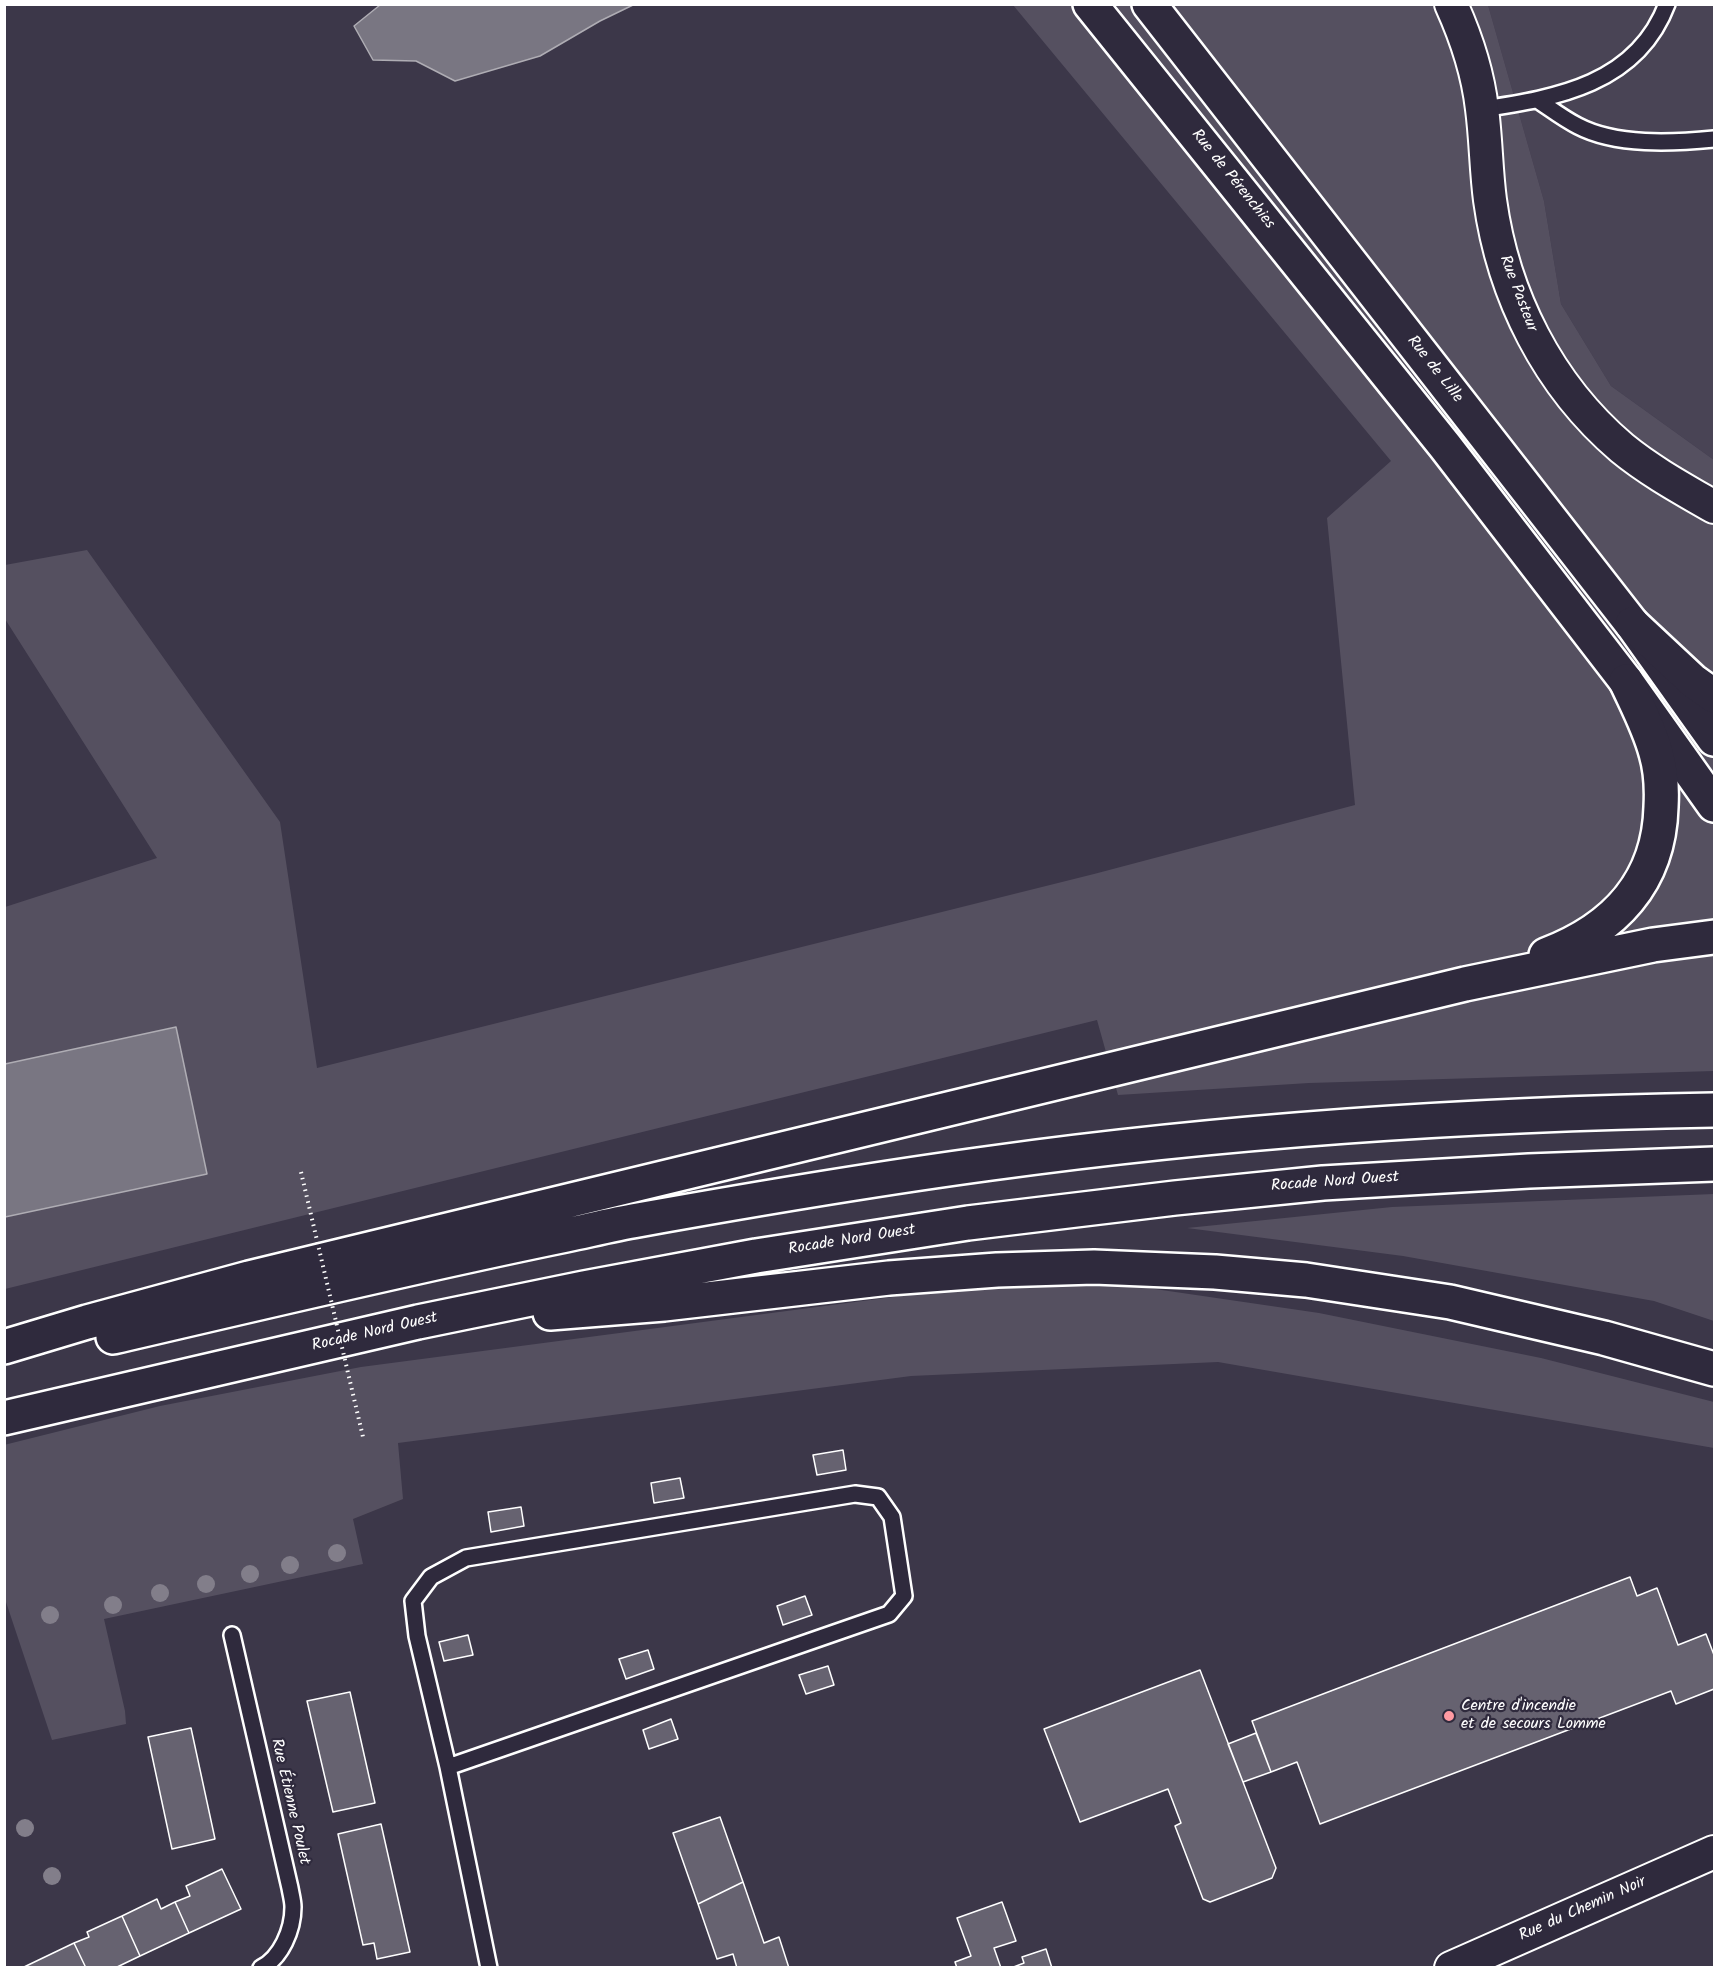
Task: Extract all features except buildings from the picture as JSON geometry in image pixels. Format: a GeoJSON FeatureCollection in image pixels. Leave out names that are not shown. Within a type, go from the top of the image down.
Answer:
{"type":"FeatureCollection","features":[{"type":"Feature","properties":{"kind":"main road","name":"Rue de Lille"},"geometry":{"type":"LineString","coordinates":[[1149,4],[1632,624],[1714,739]]}},
{"type":"Feature","properties":{"kind":"main road","name":"Rue de Pérenchies"},"geometry":{"type":"LineString","coordinates":[[1097,7],[1445,446],[1626,681]]}},
{"type":"Feature","properties":{"kind":"main road"},"geometry":{"type":"LineString","coordinates":[[1632,624],[1693,681],[1714,696]]}},
{"type":"Feature","properties":{"kind":"main road"},"geometry":{"type":"LineString","coordinates":[[1626,681],[1714,805]]}},
{"type":"Feature","properties":{"kind":"main road"},"geometry":{"type":"LineString","coordinates":[[1465,984],[1573,944],[1612,918],[1641,884],[1657,843],[1661,778],[1657,755],[1648,729],[1626,681]]}},
{"type":"Feature","properties":{"kind":"main road"},"geometry":{"type":"LineString","coordinates":[[4,1347],[249,1278],[1465,984],[1653,945],[1714,937]]}},
{"type":"Feature","properties":{"kind":"main road"},"geometry":{"type":"LineString","coordinates":[[4,1362],[421,1265],[634,1221],[992,1163],[1193,1139],[1336,1127],[1480,1117],[1714,1110]]}},
{"type":"Feature","properties":{"kind":"main road","name":"Rocade Nord Ouest"},"geometry":{"type":"LineString","coordinates":[[4,1418],[418,1322],[584,1288],[756,1256],[958,1225],[1101,1206],[1354,1181],[1714,1164]]}},
{"type":"Feature","properties":{"kind":"main road"},"geometry":{"type":"LineString","coordinates":[[418,1322],[664,1304],[938,1274],[1083,1267],[1215,1272],[1306,1280],[1450,1302],[1593,1335],[1714,1369]]}},
{"type":"Feature","properties":{"kind":"street","name":"Rue Pasteur"},"geometry":{"type":"LineString","coordinates":[[1451,4],[1470,55],[1482,109],[1490,199],[1499,249],[1519,309],[1561,383],[1601,429],[1649,468],[1714,507]]}},
{"type":"Feature","properties":{"kind":"street","name":"Rue du Chemin Noir"},"geometry":{"type":"LineString","coordinates":[[1451,1968],[1714,1852]]}},
{"type":"Feature","properties":{"kind":"lane"},"geometry":{"type":"LineString","coordinates":[[1482,109],[1539,100],[1582,87],[1621,66],[1642,48],[1657,28],[1667,4]]}},
{"type":"Feature","properties":{"kind":"lane"},"geometry":{"type":"LineString","coordinates":[[1539,100],[1578,126],[1598,134],[1670,143],[1714,140]]}},
{"type":"Feature","properties":{"kind":"lane"},"geometry":{"type":"LineString","coordinates":[[448,1767],[889,1614],[904,1596],[892,1517],[878,1497],[855,1494],[466,1558],[432,1577],[413,1601],[417,1636],[448,1767],[489,1968]]}},
{"type":"Feature","properties":{"kind":"lane","name":"Rue Étienne Poulet"},"geometry":{"type":"LineString","coordinates":[[232,1635],[293,1908],[283,1946],[268,1964],[261,1968]]}},
{"type":"Feature","properties":{"kind":"path"},"geometry":{"type":"LineString","coordinates":[[301,1172],[363,1437]]}},
{"type":"Feature","properties":{"kind":"shaded area"},"geometry":{"type":"Polygon","coordinates":[[[380,5],[633,5],[600,21],[540,56],[455,81],[416,61],[373,60],[354,26],[380,5]]]}},
{"type":"Feature","properties":{"kind":"shaded area"},"geometry":{"type":"Polygon","coordinates":[[[1013,5],[1488,5],[1544,201],[1561,304],[1611,386],[1714,460],[1714,1071],[1309,1083],[1118,1095],[1097,1020],[5,1289],[5,1217],[207,1174],[176,1027],[5,1064],[5,907],[157,858],[5,619],[5,565],[87,550],[280,822],[317,1068],[1094,874],[1355,805],[1327,518],[1391,461],[1013,5]]]}},
{"type":"Feature","properties":{"kind":"shaded area"},"geometry":{"type":"Polygon","coordinates":[[[1488,5],[1714,5],[1714,460],[1611,386],[1561,304],[1544,201],[1488,5]]]}},
{"type":"Feature","properties":{"kind":"shaded area"},"geometry":{"type":"Polygon","coordinates":[[[176,1027],[207,1174],[5,1217],[5,1064],[176,1027]]]}},
{"type":"Feature","properties":{"kind":"shaded area"},"geometry":{"type":"Polygon","coordinates":[[[1714,1194],[1714,1321],[1654,1301],[1403,1256],[1187,1228],[1392,1207],[1714,1194]]]}},
{"type":"Feature","properties":{"kind":"shaded area"},"geometry":{"type":"Polygon","coordinates":[[[1107,1282],[1319,1313],[1541,1358],[1714,1402],[1714,1448],[1218,1362],[911,1376],[398,1443],[403,1499],[353,1519],[363,1564],[104,1619],[126,1724],[52,1740],[5,1599],[4,1445],[160,1406],[361,1367],[931,1292],[1107,1282]]]}},
{"type":"Feature","properties":{"kind":"place","name":"Centre d'incendie et de secours Lomme"},"geometry":{"type":"Point","coordinates":[1449,1716]}}]}
